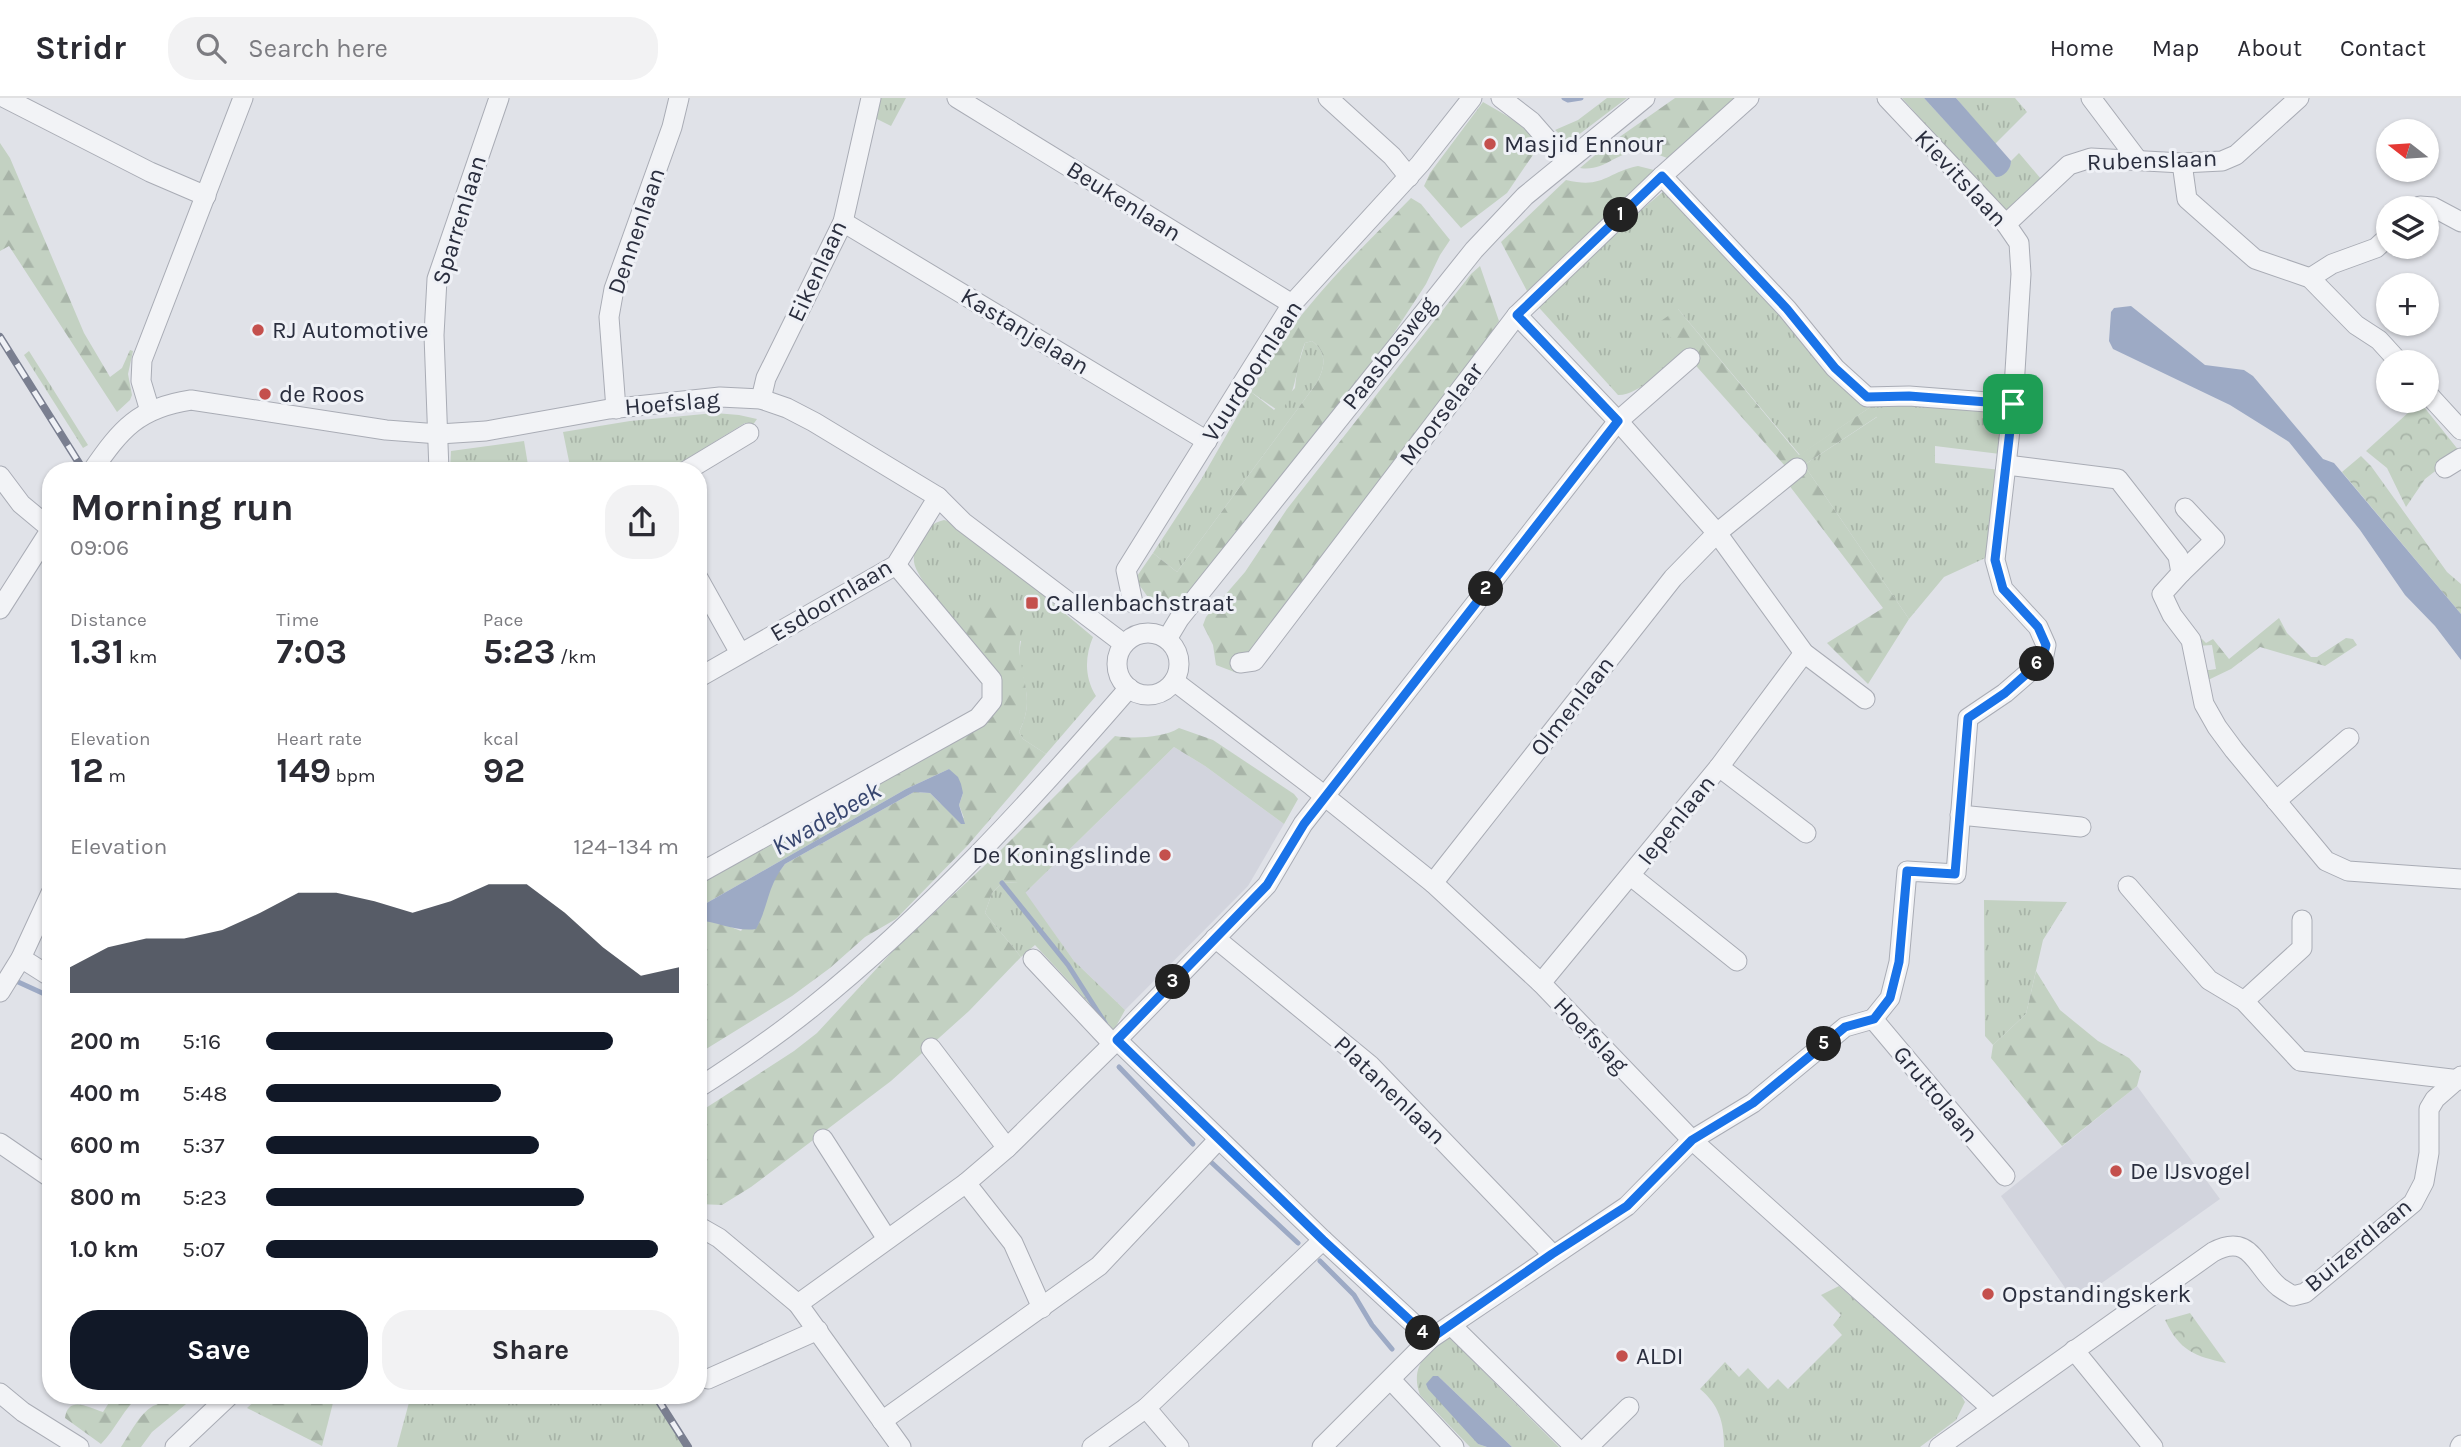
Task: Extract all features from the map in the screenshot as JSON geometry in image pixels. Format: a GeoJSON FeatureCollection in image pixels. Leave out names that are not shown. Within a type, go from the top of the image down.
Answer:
{"type":"FeatureCollection","features":[{"type":"Feature","properties":{"kind":"street"},"geometry":{"type":"LineString","coordinates":[[5,98],[150,172],[206,196]]}},
{"type":"Feature","properties":{"kind":"street"},"geometry":{"type":"LineString","coordinates":[[150,411],[141,381],[142,360],[242,98]]}},
{"type":"Feature","properties":{"kind":"street","name":"Sparrenlaan"},"geometry":{"type":"LineString","coordinates":[[439,462],[434,335],[437,279],[499,98]]}},
{"type":"Feature","properties":{"kind":"street","name":"Dennenlaan"},"geometry":{"type":"LineString","coordinates":[[616,409],[609,317],[614,289],[672,127],[679,98]]}},
{"type":"Feature","properties":{"kind":"street","name":"Eikenlaan"},"geometry":{"type":"LineString","coordinates":[[761,399],[766,378],[843,222],[871,98]]}},
{"type":"Feature","properties":{"kind":"street","name":"Beukenlaan"},"geometry":{"type":"LineString","coordinates":[[957,98],[1292,304]]}},
{"type":"Feature","properties":{"kind":"street"},"geometry":{"type":"LineString","coordinates":[[1328,98],[1392,156],[1415,171]]}},
{"type":"Feature","properties":{"kind":"street","name":"Vuurdoornlaan"},"geometry":{"type":"LineString","coordinates":[[1133,603],[1126,570],[1292,304],[1415,171],[1472,98]]}},
{"type":"Feature","properties":{"kind":"street"},"geometry":{"type":"LineString","coordinates":[[1501,98],[1531,121],[1566,161]]}},
{"type":"Feature","properties":{"kind":"street","name":"Paasbosweg"},"geometry":{"type":"LineString","coordinates":[[1167,639],[1179,618],[1439,290],[1525,196],[1645,98]]}},
{"type":"Feature","properties":{"kind":"street","name":"Moorselaar"},"geometry":{"type":"LineString","coordinates":[[1240,663],[1254,661],[1517,315],[1662,176],[1749,98]]}},
{"type":"Feature","properties":{"kind":"street","name":"Kievitslaan"},"geometry":{"type":"LineString","coordinates":[[1887,98],[2006,224],[2019,243],[2021,274],[2013,404],[1995,560],[2003,589],[2038,627],[2046,645],[2042,660],[2005,693],[1968,718],[1961,815]]}},
{"type":"Feature","properties":{"kind":"street"},"geometry":{"type":"LineString","coordinates":[[2091,98],[2137,159]]}},
{"type":"Feature","properties":{"kind":"street","name":"Rubenslaan"},"geometry":{"type":"LineString","coordinates":[[2006,224],[2069,164],[2091,158],[2182,163],[2222,161],[2236,155],[2299,98]]}},
{"type":"Feature","properties":{"kind":"street"},"geometry":{"type":"LineString","coordinates":[[2182,163],[2187,199],[2255,259],[2310,278],[2356,325],[2379,340],[2388,350]]}},
{"type":"Feature","properties":{"kind":"street"},"geometry":{"type":"LineString","coordinates":[[1662,176],[1787,309],[1835,368],[1867,397],[1909,396],[2013,404]]}},
{"type":"Feature","properties":{"kind":"street"},"geometry":{"type":"LineString","coordinates":[[2439,210],[2461,222]]}},
{"type":"Feature","properties":{"kind":"street","name":"Kastanjelaan"},"geometry":{"type":"LineString","coordinates":[[843,222],[1207,441]]}},
{"type":"Feature","properties":{"kind":"street"},"geometry":{"type":"LineString","coordinates":[[2310,278],[2332,264],[2376,248]]}},
{"type":"Feature","properties":{"kind":"street"},"geometry":{"type":"LineString","coordinates":[[1517,315],[1618,421],[1717,533],[1804,653],[1866,699]]}},
{"type":"Feature","properties":{"kind":"street"},"geometry":{"type":"LineString","coordinates":[[797,1304],[966,1182],[1007,1147],[1115,1042],[1267,885],[1304,824],[1324,797],[1618,421],[1690,358]]}},
{"type":"Feature","properties":{"kind":"street","name":"Hoefslag"},"geometry":{"type":"LineString","coordinates":[[99,462],[124,428],[150,411],[167,404],[191,400],[386,430],[439,434],[486,431],[616,409],[720,397],[761,399],[814,422],[938,497],[963,522],[1124,644]]}},
{"type":"Feature","properties":{"kind":"street"},"geometry":{"type":"LineString","coordinates":[[2439,406],[2461,430]]}},
{"type":"Feature","properties":{"kind":"street"},"geometry":{"type":"LineString","coordinates":[[701,462],[749,433]]}},
{"type":"Feature","properties":{"kind":"street"},"geometry":{"type":"LineString","coordinates":[[2007,465],[2118,479],[2178,556],[2181,573]]}},
{"type":"Feature","properties":{"kind":"street","name":"Olmenlaan"},"geometry":{"type":"LineString","coordinates":[[1433,883],[1673,578],[1717,533],[1797,468]]}},
{"type":"Feature","properties":{"kind":"street"},"geometry":{"type":"LineString","coordinates":[[0,475],[21,504],[42,522]]}},
{"type":"Feature","properties":{"kind":"street","name":"Esdoornlaan"},"geometry":{"type":"LineString","coordinates":[[707,673],[896,565],[938,497]]}},
{"type":"Feature","properties":{"kind":"street"},"geometry":{"type":"LineString","coordinates":[[2185,508],[2215,540],[2162,594],[2172,615],[2191,640],[2204,704],[2227,742],[2326,861],[2348,871],[2461,879]]}},
{"type":"Feature","properties":{"kind":"street"},"geometry":{"type":"LineString","coordinates":[[0,608],[42,543]]}},
{"type":"Feature","properties":{"kind":"street"},"geometry":{"type":"LineString","coordinates":[[707,869],[978,718],[992,701],[992,680],[896,565]]}},
{"type":"Feature","properties":{"kind":"street"},"geometry":{"type":"LineString","coordinates":[[707,594],[740,653]]}},
{"type":"Feature","properties":{"kind":"street"},"geometry":{"type":"LineString","coordinates":[[1144,633],[1167,639],[1175,647],[1179,658],[1179,670],[1174,681],[1158,693],[1148,695],[1129,688],[1118,672],[1119,652],[1124,644],[1133,636],[1144,633]]}},
{"type":"Feature","properties":{"kind":"street","name":"Iepenlaan"},"geometry":{"type":"LineString","coordinates":[[1541,983],[1719,767],[1804,653]]}},
{"type":"Feature","properties":{"kind":"street","name":"Hoefslag"},"geometry":{"type":"LineString","coordinates":[[1174,681],[1433,883],[1541,983],[1692,1140],[1991,1408]]}},
{"type":"Feature","properties":{"kind":"street"},"geometry":{"type":"LineString","coordinates":[[707,1082],[803,1015],[900,930],[1068,758],[1129,688]]}},
{"type":"Feature","properties":{"kind":"street"},"geometry":{"type":"LineString","coordinates":[[2276,801],[2349,738]]}},
{"type":"Feature","properties":{"kind":"street"},"geometry":{"type":"LineString","coordinates":[[1719,767],[1806,833]]}},
{"type":"Feature","properties":{"kind":"street"},"geometry":{"type":"LineString","coordinates":[[1322,1447],[1430,1339],[1552,1254],[1627,1206],[1692,1140],[1753,1103],[1845,1027],[1874,1019],[1890,998],[1899,962],[1907,871],[1955,874],[1961,815],[2081,827]]}},
{"type":"Feature","properties":{"kind":"street"},"geometry":{"type":"LineString","coordinates":[[1631,876],[1737,961]]}},
{"type":"Feature","properties":{"kind":"street"},"geometry":{"type":"LineString","coordinates":[[2129,886],[2209,980],[2244,1001],[2300,1061],[2460,1078]]}},
{"type":"Feature","properties":{"kind":"street"},"geometry":{"type":"LineString","coordinates":[[0,992],[21,958],[42,912]]}},
{"type":"Feature","properties":{"kind":"street"},"geometry":{"type":"LineString","coordinates":[[2244,1001],[2302,948],[2302,920]]}},
{"type":"Feature","properties":{"kind":"street","name":"Platanenlaan"},"geometry":{"type":"LineString","coordinates":[[1215,938],[1370,1065],[1552,1254]]}},
{"type":"Feature","properties":{"kind":"street"},"geometry":{"type":"LineString","coordinates":[[21,958],[42,971]]}},
{"type":"Feature","properties":{"kind":"street"},"geometry":{"type":"LineString","coordinates":[[1033,959],[1115,1042],[1430,1339]]}},
{"type":"Feature","properties":{"kind":"street","name":"Gruttolaan"},"geometry":{"type":"LineString","coordinates":[[1874,1019],[2005,1176]]}},
{"type":"Feature","properties":{"kind":"street"},"geometry":{"type":"LineString","coordinates":[[931,1048],[1007,1147]]}},
{"type":"Feature","properties":{"kind":"street","name":"Buizerdlaan"},"geometry":{"type":"LineString","coordinates":[[1939,1447],[2213,1252],[2227,1245],[2242,1247],[2250,1252],[2278,1287],[2293,1296],[2305,1293],[2413,1203],[2424,1182],[2430,1153],[2429,1109],[2435,1099],[2460,1078]]}},
{"type":"Feature","properties":{"kind":"street"},"geometry":{"type":"LineString","coordinates":[[823,1139],[887,1239]]}},
{"type":"Feature","properties":{"kind":"street"},"geometry":{"type":"LineString","coordinates":[[882,1421],[1099,1266],[1219,1139]]}},
{"type":"Feature","properties":{"kind":"street"},"geometry":{"type":"LineString","coordinates":[[0,1143],[42,1172]]}},
{"type":"Feature","properties":{"kind":"street"},"geometry":{"type":"LineString","coordinates":[[966,1182],[1009,1239],[1042,1308]]}},
{"type":"Feature","properties":{"kind":"street"},"geometry":{"type":"LineString","coordinates":[[707,1231],[719,1238],[797,1304],[901,1447]]}},
{"type":"Feature","properties":{"kind":"street"},"geometry":{"type":"LineString","coordinates":[[1092,1447],[1146,1408],[1323,1240]]}},
{"type":"Feature","properties":{"kind":"street"},"geometry":{"type":"LineString","coordinates":[[1451,1325],[1575,1447]]}},
{"type":"Feature","properties":{"kind":"street"},"geometry":{"type":"LineString","coordinates":[[708,1379],[818,1330]]}},
{"type":"Feature","properties":{"kind":"street"},"geometry":{"type":"LineString","coordinates":[[2074,1350],[2153,1447]]}},
{"type":"Feature","properties":{"kind":"street"},"geometry":{"type":"LineString","coordinates":[[1391,1380],[1454,1447]]}},
{"type":"Feature","properties":{"kind":"street"},"geometry":{"type":"LineString","coordinates":[[0,1393],[23,1412],[79,1447]]}},
{"type":"Feature","properties":{"kind":"street"},"geometry":{"type":"LineString","coordinates":[[175,1447],[220,1404]]}},
{"type":"Feature","properties":{"kind":"street"},"geometry":{"type":"LineString","coordinates":[[1588,1447],[1629,1407]]}},
{"type":"Feature","properties":{"kind":"street"},"geometry":{"type":"LineString","coordinates":[[1146,1408],[1179,1447]]}},
{"type":"Feature","properties":{"kind":"shaded area","name":"De Koningslinde"},"geometry":{"type":"Polygon","coordinates":[[[1174,747],[1205,766],[1284,824],[1248,886],[1125,1010],[1074,961],[1025,893],[1174,747]]]}},
{"type":"Feature","properties":{"kind":"shaded area","name":"De IJsvogel"},"geometry":{"type":"Polygon","coordinates":[[[2137,1086],[2220,1199],[2075,1302],[2001,1196],[2137,1086]]]}},
{"type":"Feature","properties":{"kind":"green space"},"geometry":{"type":"Polygon","coordinates":[[[878,98],[906,98],[891,126],[873,117],[878,98]]]}},
{"type":"Feature","properties":{"kind":"green space"},"geometry":{"type":"Polygon","coordinates":[[[1607,98],[1627,98],[1569,142],[1555,130],[1578,120],[1607,98]]]}},
{"type":"Feature","properties":{"kind":"green space"},"geometry":{"type":"Polygon","coordinates":[[[1675,98],[1745,98],[1678,162],[1639,151],[1603,165],[1580,168],[1601,150],[1675,98]]]}},
{"type":"Feature","properties":{"kind":"green space"},"geometry":{"type":"Polygon","coordinates":[[[1902,98],[1924,98],[1996,176],[2006,172],[2019,153],[2041,179],[2006,214],[1902,98]]]}},
{"type":"Feature","properties":{"kind":"green space"},"geometry":{"type":"Polygon","coordinates":[[[1956,98],[2015,98],[2027,112],[1995,144],[1956,98]]]}},
{"type":"Feature","properties":{"kind":"green space"},"geometry":{"type":"Polygon","coordinates":[[[1483,102],[1522,126],[1539,146],[1507,193],[1461,228],[1424,186],[1430,173],[1483,102]]]}},
{"type":"Feature","properties":{"kind":"green space"},"geometry":{"type":"Polygon","coordinates":[[[0,143],[10,158],[84,333],[110,377],[122,368],[130,350],[133,351],[128,374],[132,395],[117,412],[9,246],[0,251],[0,143]]]}},
{"type":"Feature","properties":{"kind":"green space"},"geometry":{"type":"Polygon","coordinates":[[[1638,166],[1666,173],[1527,291],[1501,242],[1566,180],[1589,183],[1638,166]]]}},
{"type":"Feature","properties":{"kind":"green space"},"geometry":{"type":"Polygon","coordinates":[[[1665,190],[1849,392],[2004,414],[2000,454],[1935,446],[1935,463],[2001,470],[1994,554],[1944,577],[1909,619],[1804,465],[1877,417],[1872,406],[1800,455],[1678,309],[1685,353],[1635,391],[1618,395],[1533,301],[1665,190]]]}},
{"type":"Feature","properties":{"kind":"green space"},"geometry":{"type":"Polygon","coordinates":[[[1411,198],[1421,204],[1450,240],[1426,284],[1390,339],[1180,603],[1177,605],[1150,600],[1135,579],[1153,553],[1177,572],[1316,384],[1323,356],[1312,341],[1305,343],[1290,396],[1280,412],[1251,392],[1267,364],[1303,313],[1411,198]]]}},
{"type":"Feature","properties":{"kind":"green space"},"geometry":{"type":"Polygon","coordinates":[[[1480,266],[1499,321],[1478,353],[1237,673],[1216,665],[1213,645],[1203,625],[1206,617],[1245,572],[1287,509],[1480,266]]]}},
{"type":"Feature","properties":{"kind":"green space"},"geometry":{"type":"Polygon","coordinates":[[[1678,309],[1799,455],[1872,406],[1878,416],[1804,465],[1909,619],[1868,684],[1827,643],[1883,608],[1782,476],[1785,466],[1658,323],[1678,309]]]}},
{"type":"Feature","properties":{"kind":"green space"},"geometry":{"type":"Polygon","coordinates":[[[1312,341],[1323,356],[1316,384],[1177,572],[1153,553],[1202,478],[1251,392],[1274,410],[1295,388],[1297,369],[1305,343],[1312,341]]]}},
{"type":"Feature","properties":{"kind":"green space"},"geometry":{"type":"Polygon","coordinates":[[[29,351],[88,445],[83,448],[24,355],[29,351]]]}},
{"type":"Feature","properties":{"kind":"green space"},"geometry":{"type":"Polygon","coordinates":[[[715,413],[757,419],[750,429],[745,423],[682,462],[569,462],[563,432],[630,421],[715,413]]]}},
{"type":"Feature","properties":{"kind":"green space"},"geometry":{"type":"Polygon","coordinates":[[[2408,413],[2429,413],[2460,452],[2425,479],[2406,507],[2387,468],[2366,451],[2408,413]]]}},
{"type":"Feature","properties":{"kind":"green space"},"geometry":{"type":"Polygon","coordinates":[[[524,441],[528,462],[450,462],[451,451],[524,441]]]}},
{"type":"Feature","properties":{"kind":"green space"},"geometry":{"type":"Polygon","coordinates":[[[2361,456],[2447,572],[2461,584],[2461,614],[2342,472],[2361,456]]]}},
{"type":"Feature","properties":{"kind":"green space"},"geometry":{"type":"Polygon","coordinates":[[[944,520],[958,524],[1093,637],[1087,666],[1089,681],[1096,696],[1046,754],[1023,739],[1019,732],[1027,706],[1021,664],[1021,641],[963,631],[927,587],[916,569],[914,556],[919,540],[930,527],[944,520]]]}},
{"type":"Feature","properties":{"kind":"green space"},"geometry":{"type":"Polygon","coordinates":[[[982,597],[1015,619],[1020,632],[1020,656],[1027,703],[1019,732],[1023,739],[1046,754],[968,845],[896,919],[865,937],[830,968],[792,996],[707,1048],[707,921],[741,931],[768,894],[775,877],[785,864],[914,792],[930,793],[940,803],[964,818],[959,805],[963,793],[949,769],[906,789],[707,903],[707,879],[997,703],[1000,693],[996,673],[963,631],[982,597]]]}},
{"type":"Feature","properties":{"kind":"green space"},"geometry":{"type":"Polygon","coordinates":[[[2279,618],[2287,633],[2311,657],[2317,657],[2346,638],[2353,639],[2357,645],[2325,666],[2260,647],[2231,669],[2206,681],[2203,671],[2216,669],[2212,645],[2197,646],[2196,638],[2206,643],[2213,639],[2229,659],[2279,618]]]}},
{"type":"Feature","properties":{"kind":"green space"},"geometry":{"type":"Polygon","coordinates":[[[1179,728],[1213,740],[1294,794],[1298,799],[1284,824],[1205,766],[1174,747],[1025,893],[1017,882],[1002,883],[992,893],[985,913],[1021,957],[969,1011],[891,1081],[751,1187],[722,1205],[707,1204],[707,1107],[817,1033],[892,952],[997,854],[1115,736],[1148,737],[1179,728]]]}},
{"type":"Feature","properties":{"kind":"green space"},"geometry":{"type":"Polygon","coordinates":[[[1018,882],[1074,961],[1125,1010],[1114,1030],[1035,945],[1021,957],[985,913],[992,893],[1002,883],[1018,882]]]}},
{"type":"Feature","properties":{"kind":"green space"},"geometry":{"type":"Polygon","coordinates":[[[1984,900],[2067,902],[2043,940],[2026,1014],[1993,1045],[1985,1036],[1984,900]]]}},
{"type":"Feature","properties":{"kind":"green space"},"geometry":{"type":"Polygon","coordinates":[[[2036,971],[2060,1010],[2098,1041],[2129,1058],[2141,1071],[2137,1086],[2062,1146],[1991,1058],[1993,1045],[2026,1014],[2036,971]]]}},
{"type":"Feature","properties":{"kind":"green space"},"geometry":{"type":"Polygon","coordinates":[[[1839,1286],[1957,1388],[1965,1402],[1956,1420],[1920,1447],[1724,1447],[1719,1415],[1712,1401],[1700,1389],[1725,1362],[1739,1377],[1748,1368],[1768,1389],[1778,1379],[1788,1389],[1842,1335],[1833,1325],[1841,1315],[1821,1295],[1839,1286]]]}},
{"type":"Feature","properties":{"kind":"green space"},"geometry":{"type":"Polygon","coordinates":[[[2190,1313],[2226,1363],[2205,1358],[2176,1339],[2165,1320],[2190,1313]]]}},
{"type":"Feature","properties":{"kind":"green space"},"geometry":{"type":"Polygon","coordinates":[[[1448,1338],[1559,1447],[1512,1447],[1438,1376],[1478,1444],[1487,1447],[1470,1447],[1420,1395],[1417,1385],[1418,1369],[1426,1355],[1448,1338]]]}},
{"type":"Feature","properties":{"kind":"green space"},"geometry":{"type":"Polygon","coordinates":[[[108,1404],[132,1404],[101,1444],[65,1418],[67,1411],[74,1405],[103,1412],[108,1404]]]}},
{"type":"Feature","properties":{"kind":"green space"},"geometry":{"type":"Polygon","coordinates":[[[157,1404],[186,1404],[152,1432],[141,1447],[121,1447],[139,1419],[157,1404]]]}},
{"type":"Feature","properties":{"kind":"green space"},"geometry":{"type":"Polygon","coordinates":[[[251,1404],[333,1404],[322,1446],[247,1408],[251,1404]]]}},
{"type":"Feature","properties":{"kind":"green space"},"geometry":{"type":"Polygon","coordinates":[[[409,1404],[664,1404],[690,1447],[397,1447],[409,1404]]]}},
{"type":"Feature","properties":{"kind":"water"},"geometry":{"type":"Polygon","coordinates":[[[1924,98],[1956,98],[2011,161],[2007,172],[1996,177],[1924,98]]]}},
{"type":"Feature","properties":{"kind":"water"},"geometry":{"type":"Polygon","coordinates":[[[2131,306],[2205,365],[2244,370],[2253,376],[2323,459],[2334,463],[2461,614],[2461,660],[2435,626],[2405,595],[2360,530],[2289,442],[2230,405],[2113,349],[2109,341],[2111,312],[2114,308],[2131,306]]]}},
{"type":"Feature","properties":{"kind":"water"},"geometry":{"type":"Polygon","coordinates":[[[949,769],[961,784],[963,793],[959,805],[965,824],[961,824],[930,793],[914,792],[785,864],[771,888],[756,929],[741,929],[707,922],[707,903],[906,789],[949,769]]]}},
{"type":"Feature","properties":{"kind":"water"},"geometry":{"type":"Polygon","coordinates":[[[1433,1376],[1438,1376],[1512,1447],[1487,1447],[1478,1444],[1428,1389],[1426,1384],[1433,1376]]]}},
{"type":"Feature","properties":{"kind":"waterway"},"geometry":{"type":"LineString","coordinates":[[1564,98],[1581,98]]}},
{"type":"Feature","properties":{"kind":"waterway","name":"Kwadebeek"},"geometry":{"type":"LineString","coordinates":[[1002,883],[1068,965],[1105,1023]]}},
{"type":"Feature","properties":{"kind":"waterway","name":"Kwadebeek"},"geometry":{"type":"LineString","coordinates":[[16,981],[42,993]]}},
{"type":"Feature","properties":{"kind":"waterway","name":"Kwadebeek"},"geometry":{"type":"LineString","coordinates":[[1119,1067],[1193,1144]]}},
{"type":"Feature","properties":{"kind":"waterway","name":"Kwadebeek"},"geometry":{"type":"LineString","coordinates":[[1212,1163],[1298,1243]]}},
{"type":"Feature","properties":{"kind":"waterway","name":"Kwadebeek"},"geometry":{"type":"LineString","coordinates":[[1320,1261],[1354,1295],[1372,1325],[1392,1349]]}},
{"type":"Feature","properties":{"kind":"railway"},"geometry":{"type":"LineString","coordinates":[[0,337],[78,462]]}},
{"type":"Feature","properties":{"kind":"railway"},"geometry":{"type":"LineString","coordinates":[[661,1404],[688,1447]]}},
{"type":"Feature","properties":{"kind":"place","name":"Masjid Ennour"},"geometry":{"type":"Point","coordinates":[1490,144]}},
{"type":"Feature","properties":{"kind":"place","name":"RJ Automotive"},"geometry":{"type":"Point","coordinates":[258,330]}},
{"type":"Feature","properties":{"kind":"place","name":"de Roos"},"geometry":{"type":"Point","coordinates":[265,394]}},
{"type":"Feature","properties":{"kind":"place","name":"Callenbachstraat"},"geometry":{"type":"Point","coordinates":[1032,603]}},
{"type":"Feature","properties":{"kind":"place","name":"De Koningslinde"},"geometry":{"type":"Point","coordinates":[1165,855]}},
{"type":"Feature","properties":{"kind":"place","name":"De IJsvogel"},"geometry":{"type":"Point","coordinates":[2116,1171]}},
{"type":"Feature","properties":{"kind":"place","name":"Opstandingskerk"},"geometry":{"type":"Point","coordinates":[1988,1294]}},
{"type":"Feature","properties":{"kind":"place","name":"ALDI"},"geometry":{"type":"Point","coordinates":[1622,1356]}},
{"type":"Feature","properties":{"kind":"route"},"geometry":{"type":"LineString","coordinates":[[1662,176],[1787,309],[1835,368],[1867,397],[1909,396],[2013,404],[1995,560],[2003,589],[2038,627],[2046,645],[2042,660],[2005,693],[1968,718],[1955,874],[1907,871],[1899,962],[1890,998],[1874,1019],[1845,1027],[1753,1103],[1692,1140],[1627,1206],[1552,1254],[1430,1339],[1323,1240],[1117,1040],[1267,885],[1304,824],[1618,421],[1517,315],[1662,176]]}}]}
